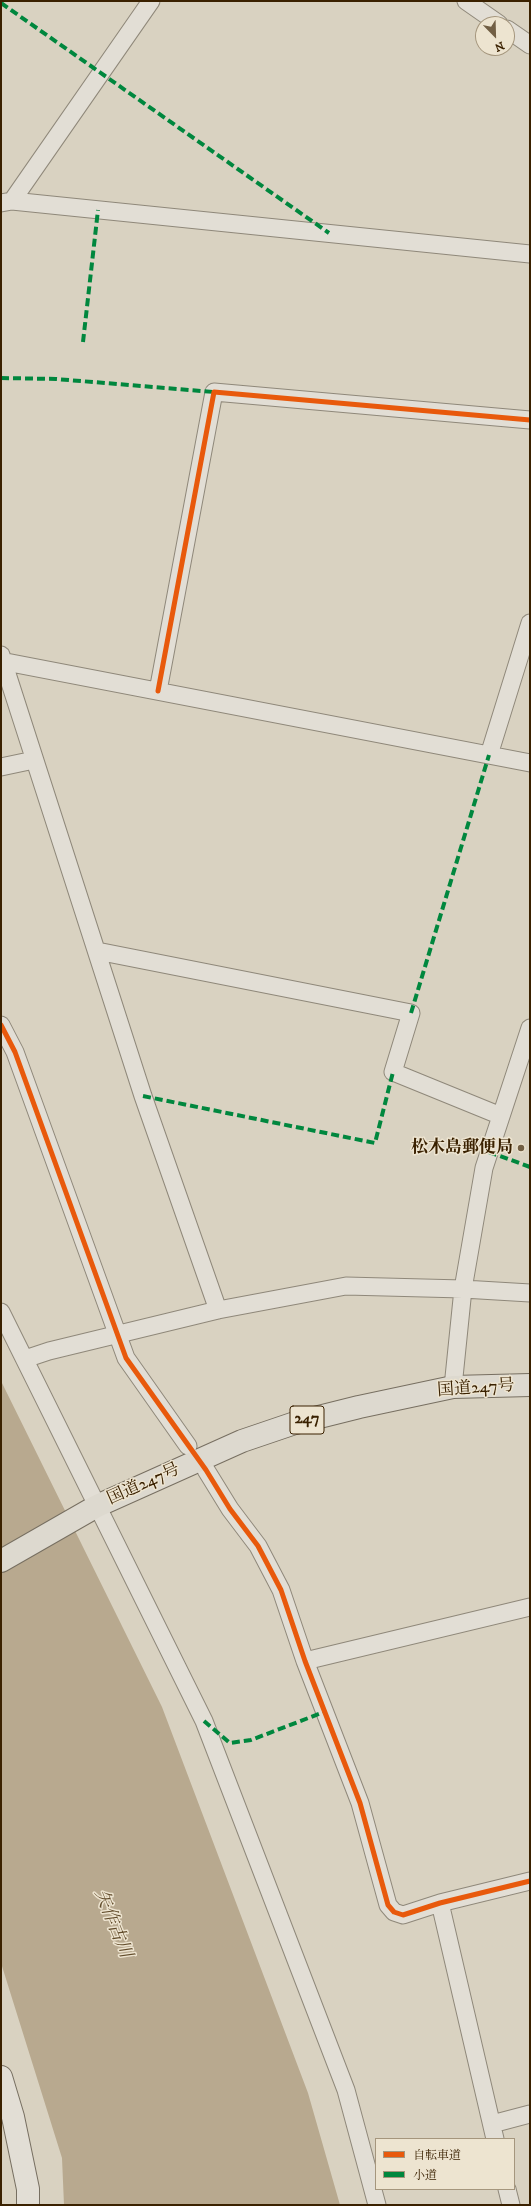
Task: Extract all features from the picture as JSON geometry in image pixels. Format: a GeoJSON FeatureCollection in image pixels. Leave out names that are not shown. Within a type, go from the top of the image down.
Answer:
{"type":"FeatureCollection","features":[{"type":"Feature","properties":{"kind":"highway","name":"国道247号"},"geometry":{"type":"LineString","coordinates":[[1,1561],[98,1506],[242,1441],[289,1426],[359,1407],[453,1387],[530,1385]]}},
{"type":"Feature","properties":{"kind":"main road"},"geometry":{"type":"LineString","coordinates":[[1,2077],[14,2124],[28,2189],[28,2205]]}},
{"type":"Feature","properties":{"kind":"street"},"geometry":{"type":"LineString","coordinates":[[151,1],[7,202],[530,254]]}},
{"type":"Feature","properties":{"kind":"street"},"geometry":{"type":"LineString","coordinates":[[466,1],[488,16]]}},
{"type":"Feature","properties":{"kind":"street"},"geometry":{"type":"LineString","coordinates":[[515,35],[530,45]]}},
{"type":"Feature","properties":{"kind":"street"},"geometry":{"type":"LineString","coordinates":[[158,691],[214,392],[530,420]]}},
{"type":"Feature","properties":{"kind":"street"},"geometry":{"type":"LineString","coordinates":[[489,755],[530,623]]}},
{"type":"Feature","properties":{"kind":"street"},"geometry":{"type":"LineString","coordinates":[[218,1310],[143,1096],[2,659],[158,691],[530,763]]}},
{"type":"Feature","properties":{"kind":"street"},"geometry":{"type":"LineString","coordinates":[[1,767],[34,760]]}},
{"type":"Feature","properties":{"kind":"street"},"geometry":{"type":"LineString","coordinates":[[97,951],[411,1013],[393,1072],[501,1116]]}},
{"type":"Feature","properties":{"kind":"street"},"geometry":{"type":"LineString","coordinates":[[1,1024],[15,1052],[116,1334],[126,1358],[188,1446]]}},
{"type":"Feature","properties":{"kind":"street"},"geometry":{"type":"LineString","coordinates":[[453,1387],[463,1289],[484,1168],[530,1028]]}},
{"type":"Feature","properties":{"kind":"street"},"geometry":{"type":"LineString","coordinates":[[25,1359],[49,1351],[218,1310],[346,1286],[463,1289],[530,1293]]}},
{"type":"Feature","properties":{"kind":"street"},"geometry":{"type":"LineString","coordinates":[[1,1312],[204,1722],[346,2090],[377,2205]]}},
{"type":"Feature","properties":{"kind":"street"},"geometry":{"type":"LineString","coordinates":[[206,1470],[230,1509],[258,1546],[281,1590],[305,1661],[360,1803],[388,1905],[394,1912],[403,1915],[440,1903],[530,1881]]}},
{"type":"Feature","properties":{"kind":"street"},"geometry":{"type":"LineString","coordinates":[[305,1661],[530,1606]]}},
{"type":"Feature","properties":{"kind":"street"},"geometry":{"type":"LineString","coordinates":[[440,1903],[494,2131],[530,2114]]}},
{"type":"Feature","properties":{"kind":"street"},"geometry":{"type":"LineString","coordinates":[[507,2190],[511,2205]]}},
{"type":"Feature","properties":{"kind":"water","name":"矢作古川"},"geometry":{"type":"Polygon","coordinates":[[[1,1381],[162,1707],[308,2093],[340,2205],[64,2205],[62,2158],[1,1963],[1,1381]]]}},
{"type":"Feature","properties":{"kind":"marked path"},"geometry":{"type":"LineString","coordinates":[[1,3],[329,233]]}},
{"type":"Feature","properties":{"kind":"marked path"},"geometry":{"type":"LineString","coordinates":[[83,342],[98,210]]}},
{"type":"Feature","properties":{"kind":"marked path"},"geometry":{"type":"LineString","coordinates":[[1,378],[56,379],[214,392]]}},
{"type":"Feature","properties":{"kind":"marked path"},"geometry":{"type":"LineString","coordinates":[[411,1013],[489,755]]}},
{"type":"Feature","properties":{"kind":"marked path"},"geometry":{"type":"LineString","coordinates":[[143,1096],[375,1143],[393,1072]]}},
{"type":"Feature","properties":{"kind":"marked path"},"geometry":{"type":"LineString","coordinates":[[489,1152],[530,1167]]}},
{"type":"Feature","properties":{"kind":"marked path"},"geometry":{"type":"LineString","coordinates":[[204,1721],[230,1743],[251,1740],[324,1712]]}},
{"type":"Feature","properties":{"kind":"cycle path"},"geometry":{"type":"LineString","coordinates":[[158,691],[214,392],[530,420]]}},
{"type":"Feature","properties":{"kind":"cycle path"},"geometry":{"type":"LineString","coordinates":[[1,1025],[15,1052],[126,1358],[206,1470],[230,1509],[258,1546],[281,1590],[305,1661],[360,1803],[388,1905],[394,1912],[403,1915],[440,1903],[530,1881]]}},
{"type":"Feature","properties":{"kind":"place","name":"松木島郵便局"},"geometry":{"type":"Point","coordinates":[521,1148]}}]}
